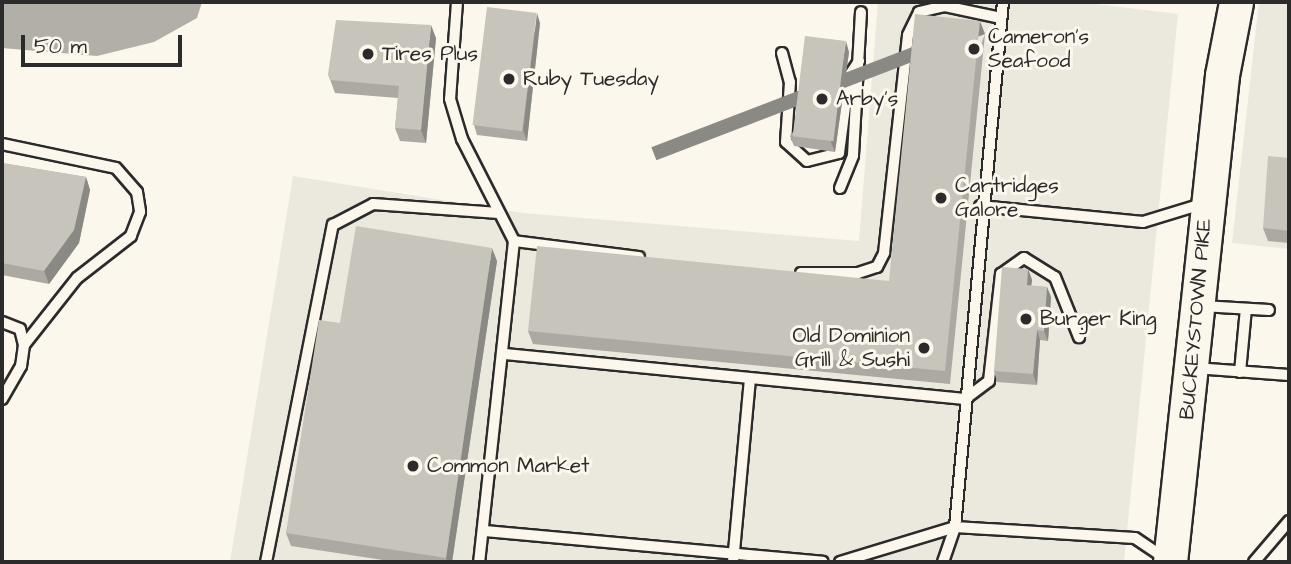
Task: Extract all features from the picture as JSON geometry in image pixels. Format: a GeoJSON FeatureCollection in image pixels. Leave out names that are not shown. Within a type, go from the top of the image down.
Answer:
{"type":"FeatureCollection","features":[{"type":"Feature","properties":{"kind":"main road","name":"BUCKEYSTOWN PIKE"},"geometry":{"type":"LineString","coordinates":[[1214,2],[1222,75]]}},
{"type":"Feature","properties":{"kind":"main road","name":"BUCKEYSTOWN PIKE"},"geometry":{"type":"LineString","coordinates":[[1170,562],[1193,368],[1207,202],[1222,75],[1236,2]]}},
{"type":"Feature","properties":{"kind":"lane"},"geometry":{"type":"LineString","coordinates":[[457,2],[450,99],[499,213],[514,241],[505,354],[485,531],[479,562]]}},
{"type":"Feature","properties":{"kind":"lane"},"geometry":{"type":"LineString","coordinates":[[943,562],[955,527],[981,206],[1003,2]]}},
{"type":"Feature","properties":{"kind":"lane"},"geometry":{"type":"LineString","coordinates":[[789,274],[877,267],[884,253],[908,35],[919,12],[944,6],[1001,18]]}},
{"type":"Feature","properties":{"kind":"lane"},"geometry":{"type":"LineString","coordinates":[[840,188],[853,155],[861,12]]}},
{"type":"Feature","properties":{"kind":"lane"},"geometry":{"type":"LineString","coordinates":[[782,53],[790,82],[786,142],[807,161],[839,153],[849,76],[859,61]]}},
{"type":"Feature","properties":{"kind":"lane"},"geometry":{"type":"LineString","coordinates":[[2,144],[116,168],[137,192],[140,212],[131,236],[77,278],[24,345]]}},
{"type":"Feature","properties":{"kind":"lane"},"geometry":{"type":"LineString","coordinates":[[981,206],[1098,220],[1155,220],[1207,202]]}},
{"type":"Feature","properties":{"kind":"lane"},"geometry":{"type":"LineString","coordinates":[[267,562],[333,225],[373,204],[499,213]]}},
{"type":"Feature","properties":{"kind":"lane"},"geometry":{"type":"LineString","coordinates":[[514,241],[656,260]]}},
{"type":"Feature","properties":{"kind":"lane"},"geometry":{"type":"LineString","coordinates":[[505,354],[965,399],[989,381],[1001,274],[1016,260],[1038,262],[1055,277],[1079,337]]}},
{"type":"Feature","properties":{"kind":"lane"},"geometry":{"type":"LineString","coordinates":[[1199,306],[1269,310]]}},
{"type":"Feature","properties":{"kind":"lane"},"geometry":{"type":"LineString","coordinates":[[1240,372],[1246,309]]}},
{"type":"Feature","properties":{"kind":"lane"},"geometry":{"type":"LineString","coordinates":[[2,322],[20,330],[24,345],[21,366],[2,399]]}},
{"type":"Feature","properties":{"kind":"lane"},"geometry":{"type":"LineString","coordinates":[[1193,368],[1289,375]]}},
{"type":"Feature","properties":{"kind":"lane"},"geometry":{"type":"LineString","coordinates":[[733,559],[750,379]]}},
{"type":"Feature","properties":{"kind":"lane"},"geometry":{"type":"LineString","coordinates":[[1254,562],[1289,521]]}},
{"type":"Feature","properties":{"kind":"lane"},"geometry":{"type":"LineString","coordinates":[[840,562],[955,527],[1135,538],[1170,562],[1178,562]]}},
{"type":"Feature","properties":{"kind":"lane"},"geometry":{"type":"LineString","coordinates":[[485,531],[733,559],[823,562]]}},
{"type":"Feature","properties":{"kind":"shaded area"},"geometry":{"type":"Polygon","coordinates":[[[2,2],[202,2],[197,18],[154,42],[97,56],[2,48],[2,2]]]}},
{"type":"Feature","properties":{"kind":"shaded area"},"geometry":{"type":"Polygon","coordinates":[[[878,2],[1079,2],[1178,14],[1124,562],[230,562],[293,176],[523,213],[859,241],[878,2]]]}},
{"type":"Feature","properties":{"kind":"shaded area"},"geometry":{"type":"Polygon","coordinates":[[[1259,2],[1289,2],[1289,249],[1232,243],[1259,2]]]}},
{"type":"Feature","properties":{"kind":"building","name":"Ruby Tuesday"},"geometry":{"type":"Polygon","coordinates":[[[487,7],[537,13],[522,131],[472,125],[487,7]]]}},
{"type":"Feature","properties":{"kind":"building"},"geometry":{"type":"Polygon","coordinates":[[[915,14],[980,21],[945,371],[528,331],[537,246],[889,281],[915,14]]]}},
{"type":"Feature","properties":{"kind":"building"},"geometry":{"type":"Polygon","coordinates":[[[336,20],[431,25],[421,130],[395,128],[399,86],[330,80],[328,74],[336,20]]]}},
{"type":"Feature","properties":{"kind":"building","name":"Arby's"},"geometry":{"type":"Polygon","coordinates":[[[805,36],[846,41],[833,141],[793,136],[805,36]]]}},
{"type":"Feature","properties":{"kind":"building"},"geometry":{"type":"Polygon","coordinates":[[[1268,156],[1289,158],[1289,231],[1263,228],[1268,156]]]}},
{"type":"Feature","properties":{"kind":"building"},"geometry":{"type":"Polygon","coordinates":[[[2,163],[86,177],[74,230],[44,271],[2,263],[2,163]]]}},
{"type":"Feature","properties":{"kind":"building"},"geometry":{"type":"Polygon","coordinates":[[[356,226],[492,248],[446,558],[286,533],[319,320],[340,323],[356,226]]]}},
{"type":"Feature","properties":{"kind":"building","name":"Burger King"},"geometry":{"type":"Polygon","coordinates":[[[1002,267],[1028,269],[1027,285],[1047,287],[1044,331],[1037,330],[1033,374],[994,371],[1002,267]]]}},
{"type":"Feature","properties":{"kind":"place","name":"Cameron's Seafood"},"geometry":{"type":"Point","coordinates":[974,49]}},
{"type":"Feature","properties":{"kind":"place","name":"Tires Plus"},"geometry":{"type":"Point","coordinates":[368,54]}},
{"type":"Feature","properties":{"kind":"place","name":"Ruby Tuesday"},"geometry":{"type":"Point","coordinates":[509,79]}},
{"type":"Feature","properties":{"kind":"place","name":"Arby's"},"geometry":{"type":"Point","coordinates":[822,99]}},
{"type":"Feature","properties":{"kind":"place","name":"Cartridges Galore"},"geometry":{"type":"Point","coordinates":[941,198]}},
{"type":"Feature","properties":{"kind":"place","name":"Burger King"},"geometry":{"type":"Point","coordinates":[1026,319]}},
{"type":"Feature","properties":{"kind":"place","name":"Old Dominion Grill & Sushi"},"geometry":{"type":"Point","coordinates":[924,348]}},
{"type":"Feature","properties":{"kind":"place","name":"Common Market"},"geometry":{"type":"Point","coordinates":[413,466]}}]}
